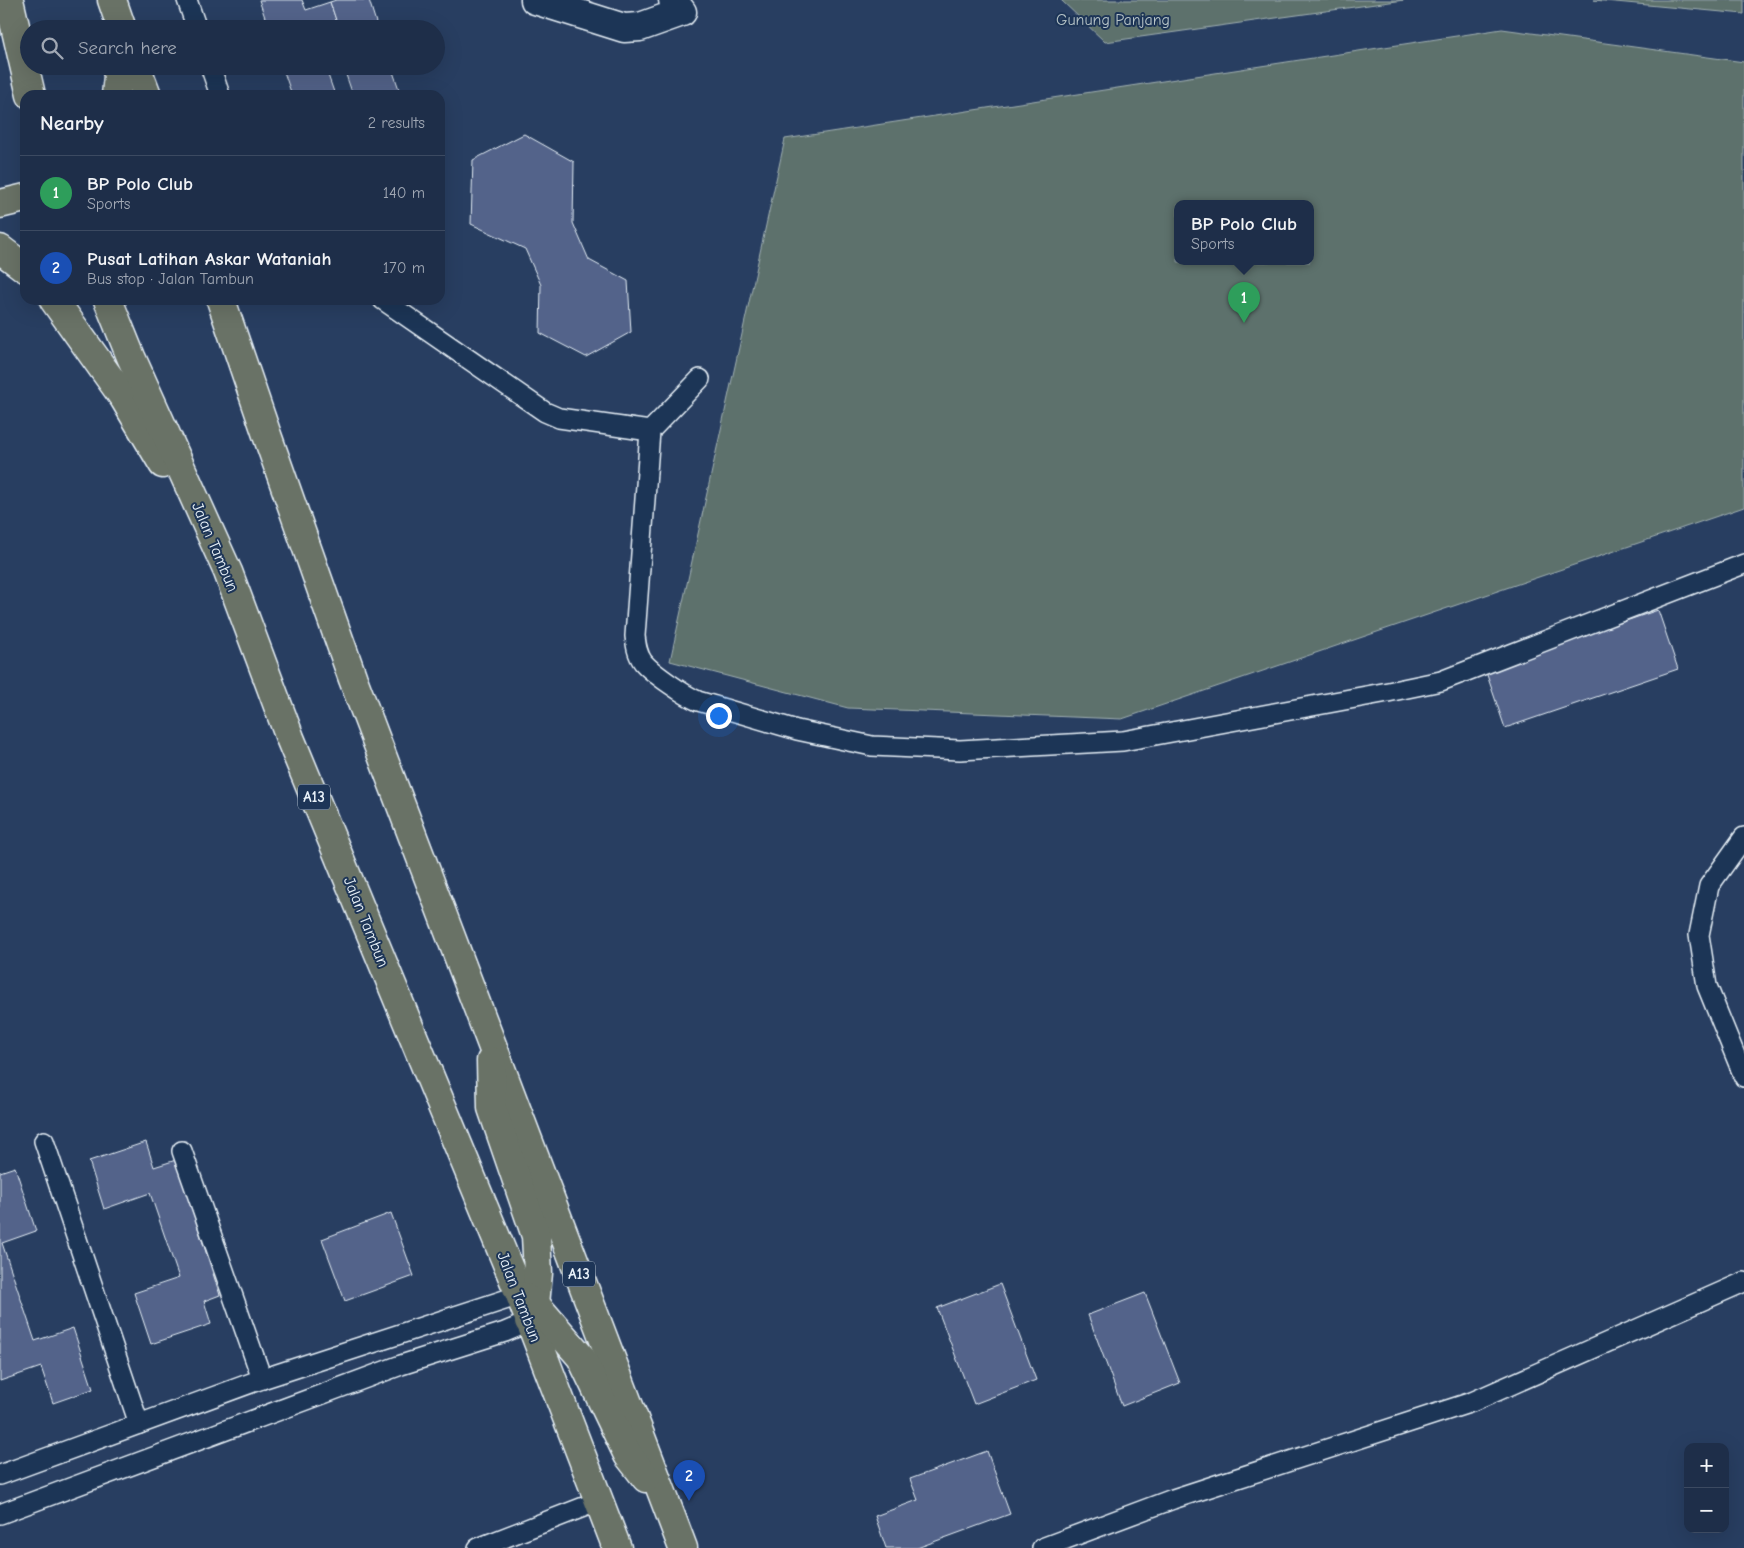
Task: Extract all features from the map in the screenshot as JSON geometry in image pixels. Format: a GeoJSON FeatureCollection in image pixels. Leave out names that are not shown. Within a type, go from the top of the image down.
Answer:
{"type":"FeatureCollection","features":[{"type":"Feature","properties":{"kind":"main road"},"geometry":{"type":"LineString","coordinates":[[9,0],[20,48]]}},
{"type":"Feature","properties":{"kind":"main road"},"geometry":{"type":"LineString","coordinates":[[105,0],[108,20]]}},
{"type":"Feature","properties":{"kind":"main road"},"geometry":{"type":"LineString","coordinates":[[112,0],[119,20]]}},
{"type":"Feature","properties":{"kind":"main road"},"geometry":{"type":"LineString","coordinates":[[26,75],[30,90]]}},
{"type":"Feature","properties":{"kind":"main road"},"geometry":{"type":"LineString","coordinates":[[117,90],[118,75]]}},
{"type":"Feature","properties":{"kind":"main road"},"geometry":{"type":"LineString","coordinates":[[139,75],[145,90]]}},
{"type":"Feature","properties":{"kind":"main road"},"geometry":{"type":"LineString","coordinates":[[0,204],[20,199]]}},
{"type":"Feature","properties":{"kind":"main road"},"geometry":{"type":"LineString","coordinates":[[0,249],[20,264]]}},
{"type":"Feature","properties":{"kind":"main road"},"geometry":{"type":"LineString","coordinates":[[58,305],[124,398],[228,572]]}},
{"type":"Feature","properties":{"kind":"main road","name":"Jalan Tambun"},"geometry":{"type":"LineString","coordinates":[[110,305],[131,357],[228,572],[290,738],[528,1307],[598,1501],[617,1548]]}},
{"type":"Feature","properties":{"kind":"main road"},"geometry":{"type":"LineString","coordinates":[[124,305],[131,357]]}},
{"type":"Feature","properties":{"kind":"main road","name":"A13"},"geometry":{"type":"LineString","coordinates":[[223,305],[353,680],[683,1548]]}},
{"type":"Feature","properties":{"kind":"main road"},"geometry":{"type":"LineString","coordinates":[[490,1039],[492,1108],[536,1236],[538,1273],[528,1307],[581,1357],[628,1455],[668,1508]]}},
{"type":"Feature","properties":{"kind":"street"},"geometry":{"type":"LineString","coordinates":[[535,0],[624,28],[640,27],[684,4]]}},
{"type":"Feature","properties":{"kind":"lane"},"geometry":{"type":"LineString","coordinates":[[186,0],[194,20]]}},
{"type":"Feature","properties":{"kind":"lane"},"geometry":{"type":"LineString","coordinates":[[213,75],[218,90]]}},
{"type":"Feature","properties":{"kind":"lane"},"geometry":{"type":"LineString","coordinates":[[390,305],[550,414],[560,418],[650,431]]}},
{"type":"Feature","properties":{"kind":"lane"},"geometry":{"type":"LineString","coordinates":[[700,379],[650,431],[635,636],[636,645],[644,663],[688,696],[698,701],[797,730],[872,746],[960,750],[1123,741],[1441,681],[1744,564]]}},
{"type":"Feature","properties":{"kind":"lane"},"geometry":{"type":"LineString","coordinates":[[1744,837],[1709,886],[1699,935],[1707,986],[1744,1077]]}},
{"type":"Feature","properties":{"kind":"lane"},"geometry":{"type":"LineString","coordinates":[[44,1141],[139,1424]]}},
{"type":"Feature","properties":{"kind":"lane"},"geometry":{"type":"LineString","coordinates":[[182,1151],[262,1379]]}},
{"type":"Feature","properties":{"kind":"lane"},"geometry":{"type":"LineString","coordinates":[[1042,1548],[1173,1499],[1472,1402],[1744,1282]]}},
{"type":"Feature","properties":{"kind":"lane"},"geometry":{"type":"LineString","coordinates":[[0,1475],[262,1379],[528,1307]]}},
{"type":"Feature","properties":{"kind":"lane"},"geometry":{"type":"LineString","coordinates":[[0,1514],[392,1369],[505,1332],[528,1307]]}},
{"type":"Feature","properties":{"kind":"lane"},"geometry":{"type":"LineString","coordinates":[[478,1548],[598,1501]]}},
{"type":"Feature","properties":{"kind":"green space","name":"Gunung Panjang"},"geometry":{"type":"Polygon","coordinates":[[[1061,0],[1404,0],[1105,42],[1061,0]]]}},
{"type":"Feature","properties":{"kind":"green space"},"geometry":{"type":"Polygon","coordinates":[[[1594,0],[1744,0],[1744,14],[1594,0]]]}},
{"type":"Feature","properties":{"kind":"green space"},"geometry":{"type":"Polygon","coordinates":[[[1502,29],[1744,62],[1744,507],[1122,719],[848,708],[670,661],[785,139],[1502,29]]]}},
{"type":"Feature","properties":{"kind":"building"},"geometry":{"type":"Polygon","coordinates":[[[259,0],[302,0],[306,10],[330,2],[336,20],[266,20],[259,0]]]}},
{"type":"Feature","properties":{"kind":"building"},"geometry":{"type":"Polygon","coordinates":[[[336,0],[369,0],[375,20],[336,20],[330,2],[336,0]]]}},
{"type":"Feature","properties":{"kind":"building"},"geometry":{"type":"Polygon","coordinates":[[[285,75],[328,75],[333,90],[290,90],[285,75]]]}},
{"type":"Feature","properties":{"kind":"building"},"geometry":{"type":"Polygon","coordinates":[[[346,75],[394,75],[399,90],[351,90],[346,75]]]}},
{"type":"Feature","properties":{"kind":"building"},"geometry":{"type":"Polygon","coordinates":[[[524,134],[574,162],[573,223],[589,260],[628,281],[631,332],[586,357],[540,333],[541,285],[525,249],[471,224],[473,160],[524,134]]]}},
{"type":"Feature","properties":{"kind":"building"},"geometry":{"type":"Polygon","coordinates":[[[1658,610],[1678,669],[1505,728],[1485,669],[1658,610]]]}},
{"type":"Feature","properties":{"kind":"building"},"geometry":{"type":"Polygon","coordinates":[[[146,1142],[154,1167],[176,1160],[220,1295],[204,1301],[211,1324],[151,1344],[134,1293],[179,1278],[150,1193],[104,1209],[89,1161],[146,1142]]]}},
{"type":"Feature","properties":{"kind":"building"},"geometry":{"type":"Polygon","coordinates":[[[15,1167],[36,1231],[2,1243],[35,1341],[73,1328],[93,1389],[53,1403],[41,1367],[0,1381],[0,1172],[15,1167]]]}},
{"type":"Feature","properties":{"kind":"building"},"geometry":{"type":"Polygon","coordinates":[[[391,1213],[414,1276],[345,1301],[322,1239],[391,1213]]]}},
{"type":"Feature","properties":{"kind":"building"},"geometry":{"type":"Polygon","coordinates":[[[1000,1284],[1036,1380],[974,1404],[937,1308],[1000,1284]]]}},
{"type":"Feature","properties":{"kind":"building"},"geometry":{"type":"Polygon","coordinates":[[[1145,1293],[1180,1383],[1122,1406],[1088,1315],[1145,1293]]]}},
{"type":"Feature","properties":{"kind":"building"},"geometry":{"type":"Polygon","coordinates":[[[987,1451],[1010,1514],[917,1548],[886,1548],[875,1516],[918,1500],[910,1479],[987,1451]]]}},
{"type":"Feature","properties":{"kind":"place","name":"BP Polo Club"},"geometry":{"type":"Point","coordinates":[1244,323]}},
{"type":"Feature","properties":{"kind":"place","name":"Pusat Latihan Askar Wataniah"},"geometry":{"type":"Point","coordinates":[689,1501]}}]}
